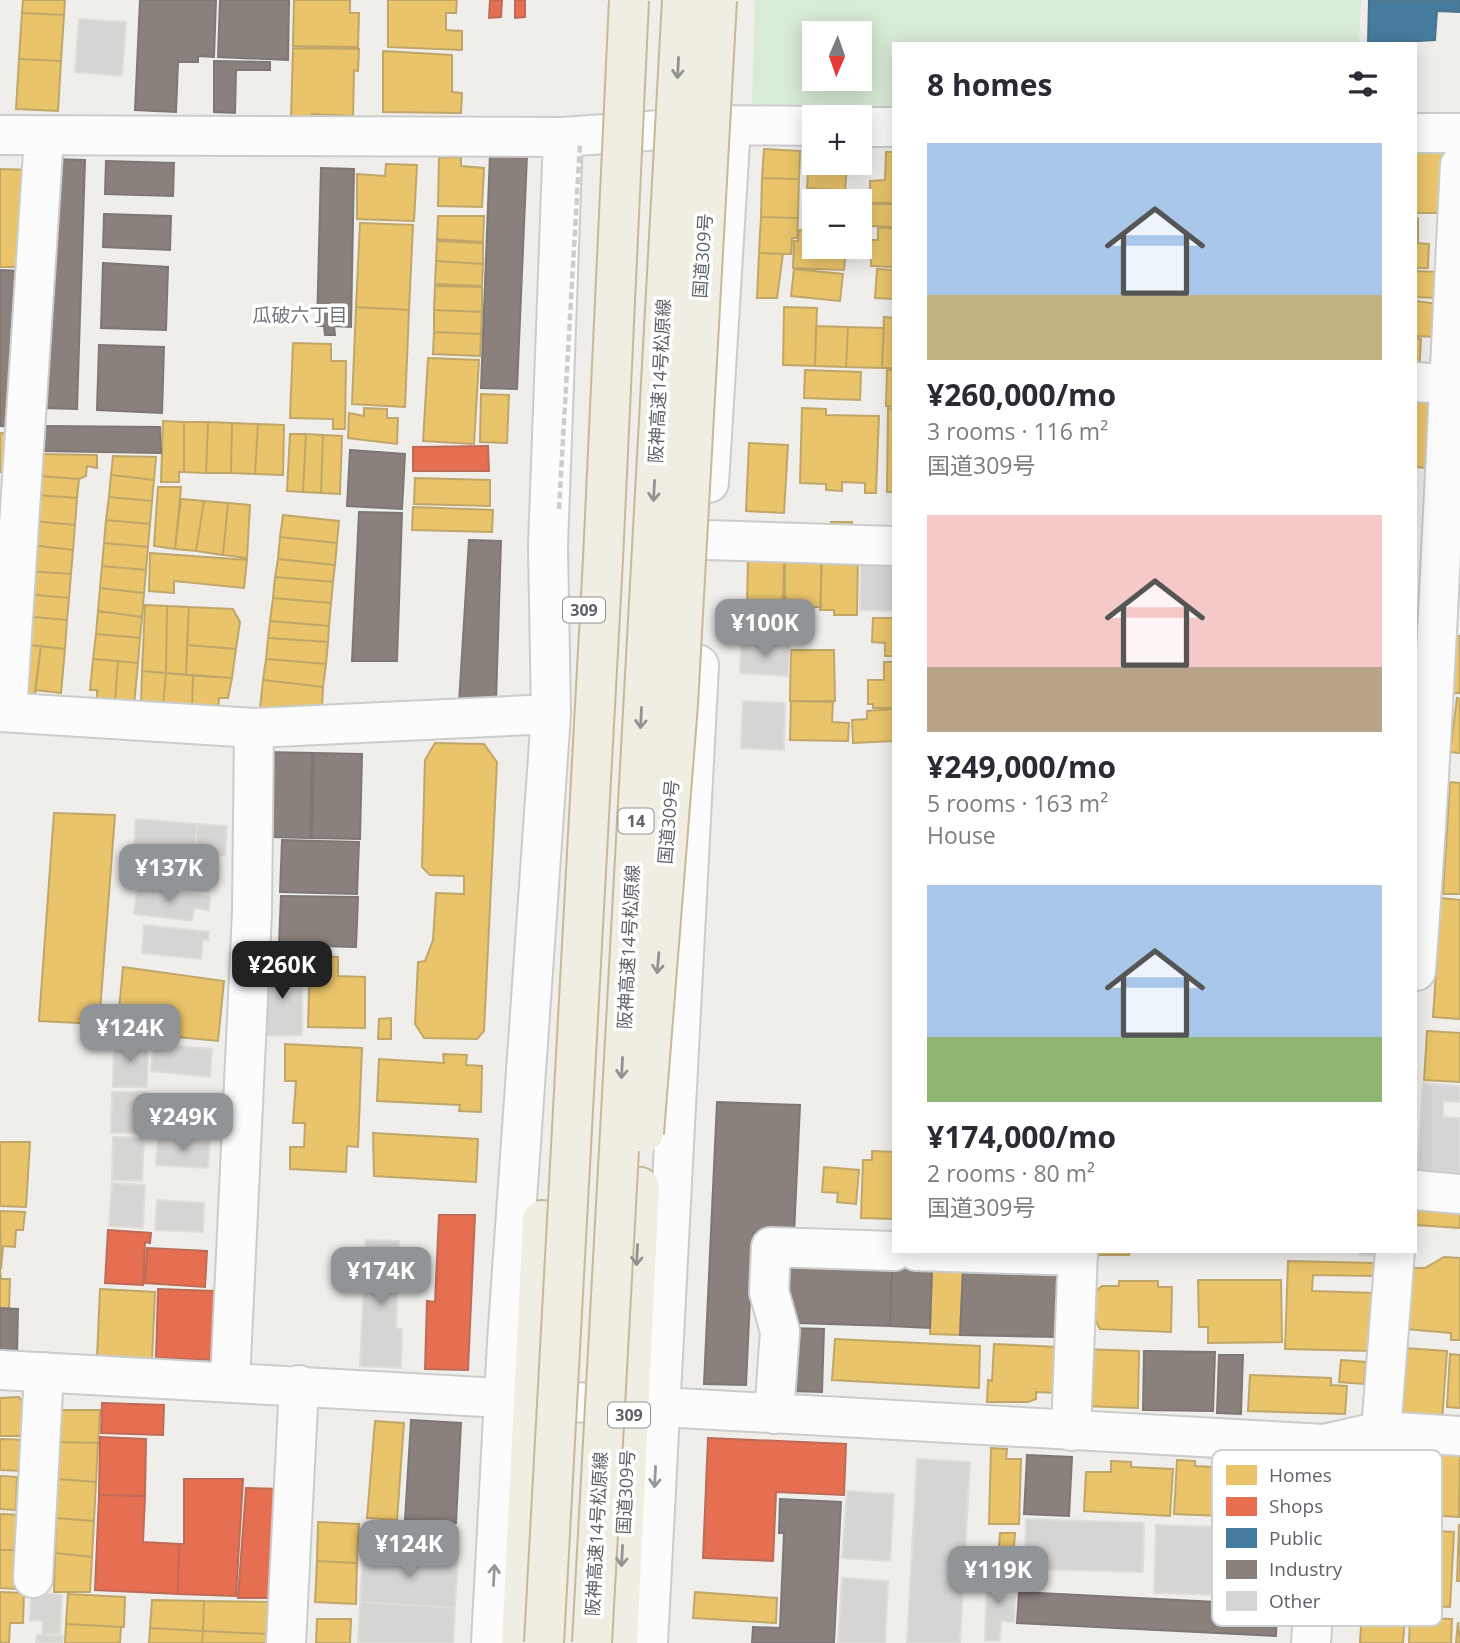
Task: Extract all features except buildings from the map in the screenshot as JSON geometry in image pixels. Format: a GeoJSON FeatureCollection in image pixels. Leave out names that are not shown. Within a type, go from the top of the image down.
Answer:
{"type":"FeatureCollection","features":[{"type":"Feature","properties":{"kind":"highway","name":"309"},"geometry":{"type":"LineString","coordinates":[[521,1643],[518,1399],[542,1220],[587,562],[612,0]]}},
{"type":"Feature","properties":{"kind":"highway"},"geometry":{"type":"LineString","coordinates":[[544,1643],[602,573],[629,0]]}},
{"type":"Feature","properties":{"kind":"highway","name":"阪神高速14号松原線"},"geometry":{"type":"LineString","coordinates":[[592,1643],[682,0]]}},
{"type":"Feature","properties":{"kind":"highway","name":"国道309号"},"geometry":{"type":"LineString","coordinates":[[618,1643],[644,1408],[640,1187],[678,704],[717,0]]}},
{"type":"Feature","properties":{"kind":"street"},"geometry":{"type":"LineString","coordinates":[[0,135],[572,135],[731,125],[802,126]]}},
{"type":"Feature","properties":{"kind":"street"},"geometry":{"type":"LineString","coordinates":[[648,1643],[644,1408],[706,540],[731,125]]}},
{"type":"Feature","properties":{"kind":"street"},"geometry":{"type":"LineString","coordinates":[[872,127],[892,127]]}},
{"type":"Feature","properties":{"kind":"street"},"geometry":{"type":"LineString","coordinates":[[1417,133],[1460,133]]}},
{"type":"Feature","properties":{"kind":"street"},"geometry":{"type":"LineString","coordinates":[[491,1643],[518,1399],[551,714],[548,546],[572,135]]}},
{"type":"Feature","properties":{"kind":"street"},"geometry":{"type":"LineString","coordinates":[[44,136],[29,417],[4,712],[254,727],[551,714]]}},
{"type":"Feature","properties":{"kind":"street"},"geometry":{"type":"LineString","coordinates":[[1417,964],[1446,770],[1426,588],[1452,465],[1432,383],[1458,256],[1460,165]]}},
{"type":"Feature","properties":{"kind":"street"},"geometry":{"type":"LineString","coordinates":[[706,540],[892,546]]}},
{"type":"Feature","properties":{"kind":"street"},"geometry":{"type":"LineString","coordinates":[[230,1381],[252,912],[254,727]]}},
{"type":"Feature","properties":{"kind":"street"},"geometry":{"type":"LineString","coordinates":[[1417,1190],[1460,1194]]}},
{"type":"Feature","properties":{"kind":"street"},"geometry":{"type":"LineString","coordinates":[[774,1414],[780,1331],[769,1292],[771,1247],[892,1251]]}},
{"type":"Feature","properties":{"kind":"street"},"geometry":{"type":"LineString","coordinates":[[1024,1253],[1078,1254],[1071,1431]]}},
{"type":"Feature","properties":{"kind":"street"},"geometry":{"type":"LineString","coordinates":[[1381,1431],[1395,1253]]}},
{"type":"Feature","properties":{"kind":"street"},"geometry":{"type":"LineString","coordinates":[[0,1370],[1324,1444],[1381,1431],[1460,1436]]}},
{"type":"Feature","properties":{"kind":"street"},"geometry":{"type":"LineString","coordinates":[[33,1578],[44,1373]]}},
{"type":"Feature","properties":{"kind":"street"},"geometry":{"type":"LineString","coordinates":[[286,1643],[299,1385]]}},
{"type":"Feature","properties":{"kind":"street"},"geometry":{"type":"LineString","coordinates":[[1324,1444],[1324,1450]]}},
{"type":"Feature","properties":{"kind":"path"},"geometry":{"type":"LineString","coordinates":[[559,509],[572,135]]}},
{"type":"Feature","properties":{"kind":"green space"},"geometry":{"type":"Polygon","coordinates":[[[755,0],[1361,0],[1359,42],[892,42],[892,106],[752,104],[755,0]]]}},
{"type":"Feature","properties":{"kind":"district","name":"瓜破六丁目"},"geometry":{"type":"Point","coordinates":[300,315]}}]}
